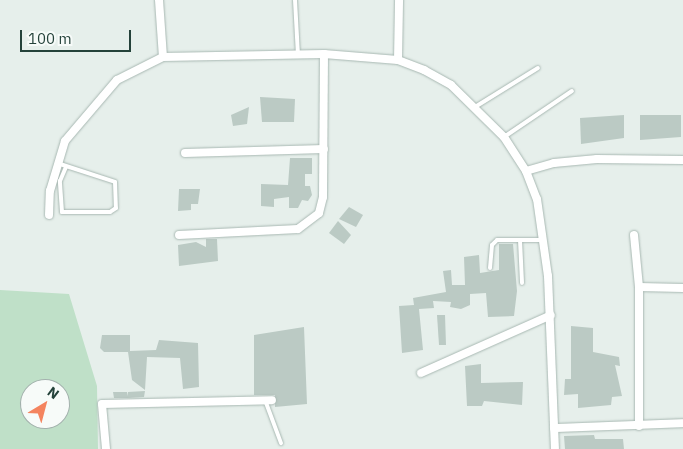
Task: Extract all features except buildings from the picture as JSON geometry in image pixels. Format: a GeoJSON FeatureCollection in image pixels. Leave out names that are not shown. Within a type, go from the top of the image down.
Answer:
{"type":"FeatureCollection","features":[{"type":"Feature","properties":{"kind":"street"},"geometry":{"type":"LineString","coordinates":[[159,0],[163,56]]}},
{"type":"Feature","properties":{"kind":"street"},"geometry":{"type":"LineString","coordinates":[[398,60],[399,0]]}},
{"type":"Feature","properties":{"kind":"street"},"geometry":{"type":"LineString","coordinates":[[180,235],[298,229],[310,223],[319,213],[323,197],[324,54]]}},
{"type":"Feature","properties":{"kind":"street"},"geometry":{"type":"LineString","coordinates":[[48,215],[57,163],[65,141],[97,99],[124,76],[163,56],[324,54],[398,60],[451,85],[504,137],[526,171],[545,240],[551,315],[555,449]]}},
{"type":"Feature","properties":{"kind":"street"},"geometry":{"type":"LineString","coordinates":[[185,153],[324,149]]}},
{"type":"Feature","properties":{"kind":"street"},"geometry":{"type":"LineString","coordinates":[[526,171],[554,163],[597,159],[683,160]]}},
{"type":"Feature","properties":{"kind":"street"},"geometry":{"type":"LineString","coordinates":[[634,235],[640,287],[639,426]]}},
{"type":"Feature","properties":{"kind":"street"},"geometry":{"type":"LineString","coordinates":[[640,287],[683,288]]}},
{"type":"Feature","properties":{"kind":"street"},"geometry":{"type":"LineString","coordinates":[[421,373],[551,315]]}},
{"type":"Feature","properties":{"kind":"street"},"geometry":{"type":"LineString","coordinates":[[106,449],[102,404],[268,400]]}},
{"type":"Feature","properties":{"kind":"street"},"geometry":{"type":"LineString","coordinates":[[554,428],[683,423]]}},
{"type":"Feature","properties":{"kind":"lane"},"geometry":{"type":"LineString","coordinates":[[295,0],[298,55]]}},
{"type":"Feature","properties":{"kind":"lane"},"geometry":{"type":"LineString","coordinates":[[475,107],[538,68]]}},
{"type":"Feature","properties":{"kind":"lane"},"geometry":{"type":"LineString","coordinates":[[504,137],[572,91]]}},
{"type":"Feature","properties":{"kind":"lane"},"geometry":{"type":"LineString","coordinates":[[57,163],[113,181],[116,208],[110,212],[62,212],[60,181],[66,167]]}},
{"type":"Feature","properties":{"kind":"lane"},"geometry":{"type":"LineString","coordinates":[[490,268],[492,245],[497,240],[545,240]]}},
{"type":"Feature","properties":{"kind":"lane"},"geometry":{"type":"LineString","coordinates":[[520,240],[522,282]]}},
{"type":"Feature","properties":{"kind":"lane"},"geometry":{"type":"LineString","coordinates":[[268,400],[281,443]]}},
{"type":"Feature","properties":{"kind":"green space"},"geometry":{"type":"Polygon","coordinates":[[[0,290],[69,294],[97,386],[98,449],[0,449],[0,290]]]}}]}
